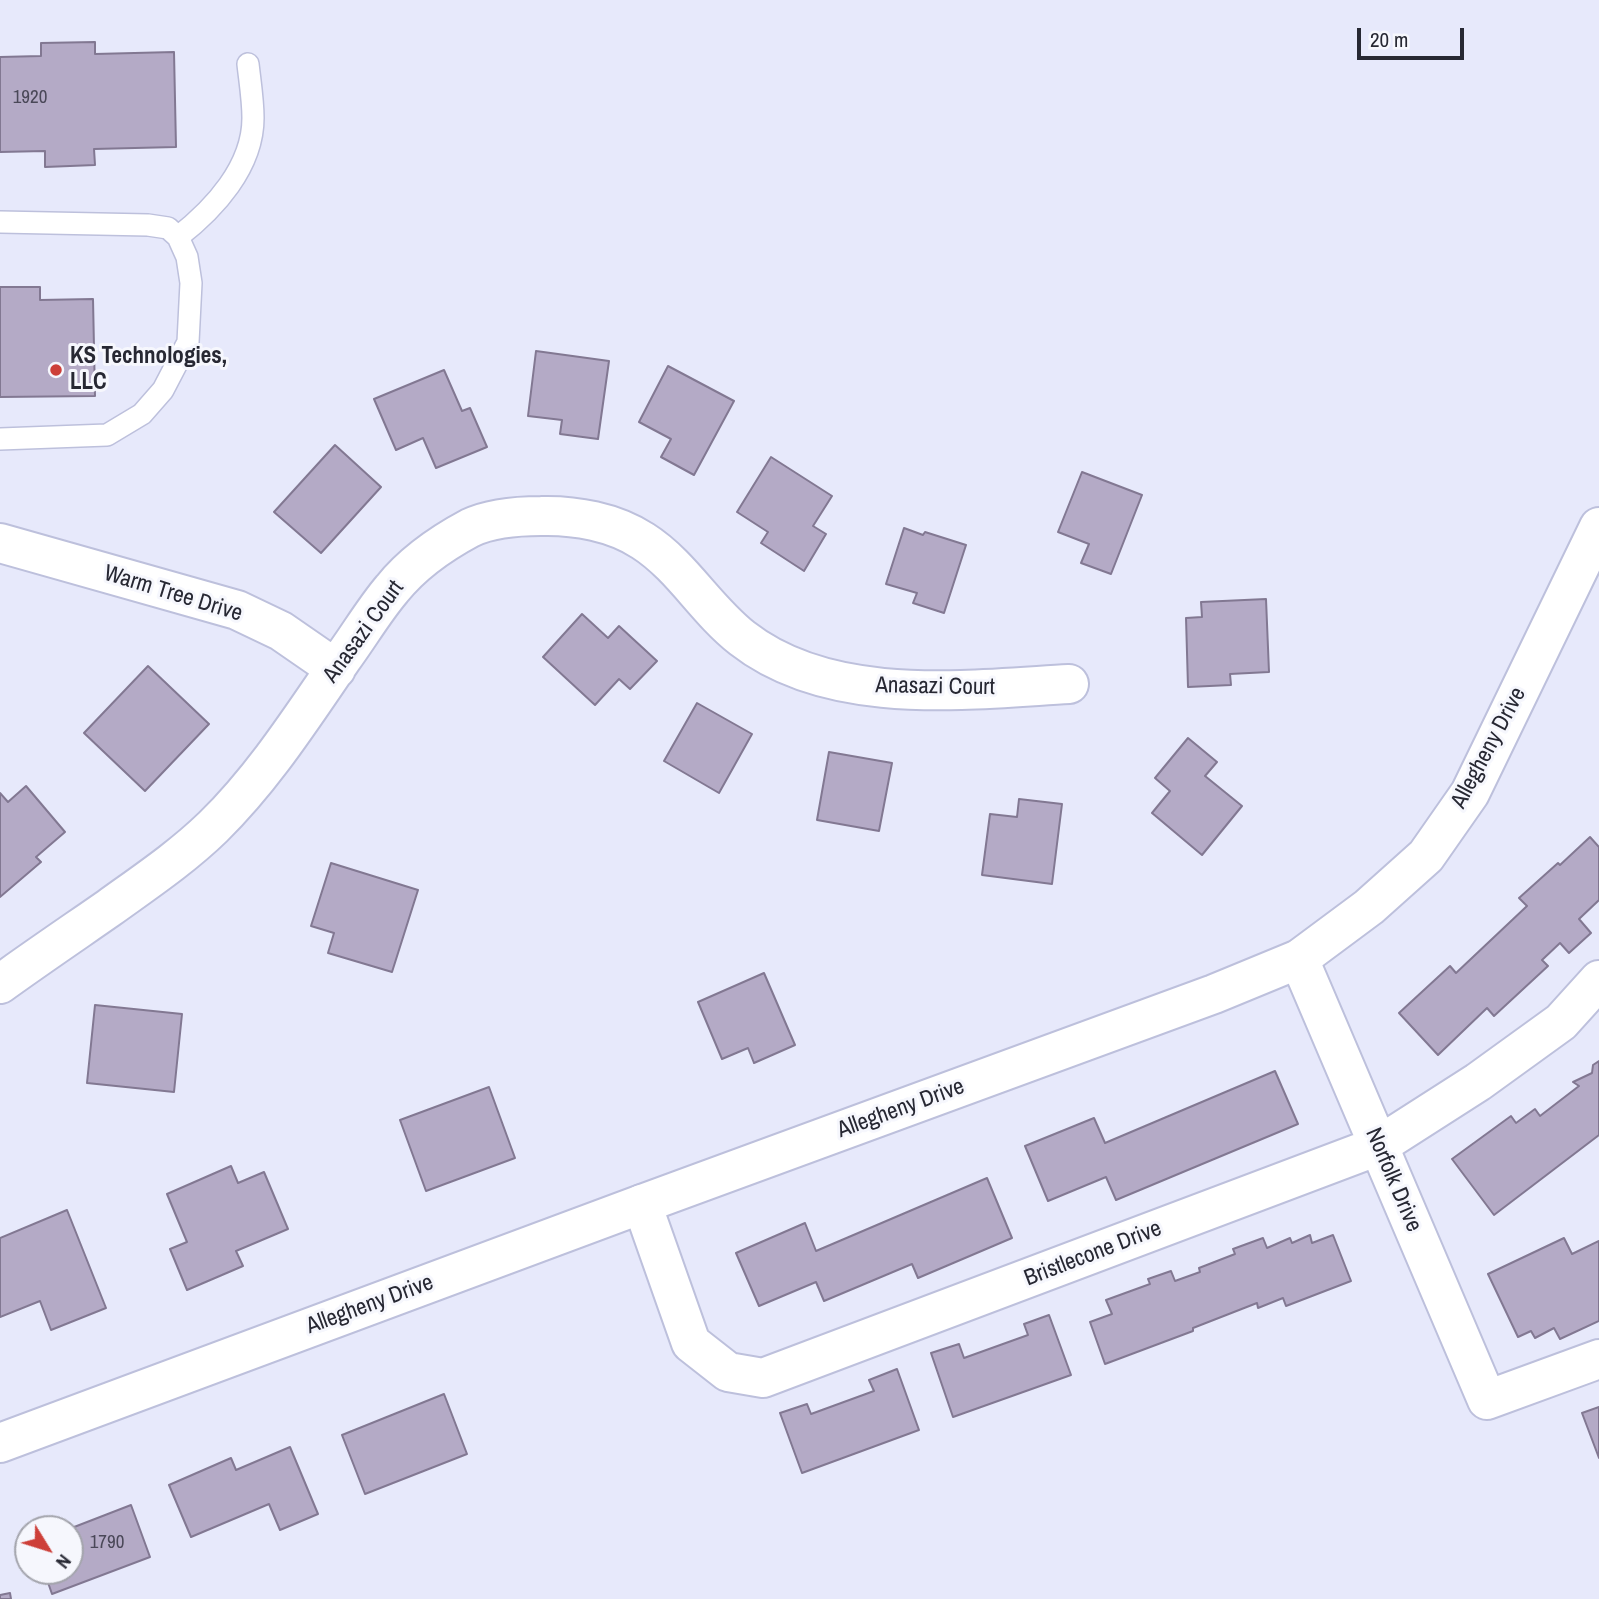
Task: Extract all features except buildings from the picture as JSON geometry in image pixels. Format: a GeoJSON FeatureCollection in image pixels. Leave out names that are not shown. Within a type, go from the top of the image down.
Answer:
{"type":"FeatureCollection","features":[{"type":"Feature","properties":{"kind":"street","name":"Anasazi Court"},"geometry":{"type":"LineString","coordinates":[[0,984],[175,862],[214,826],[261,776],[393,587],[429,553],[474,527],[519,516],[564,516],[608,525],[642,541],[673,566],[713,613],[744,640],[782,663],[817,675],[863,686],[963,690],[1069,684]]}},
{"type":"Feature","properties":{"kind":"street","name":"Allegheny Drive"},"geometry":{"type":"LineString","coordinates":[[0,1443],[1214,994],[1299,959],[1369,907],[1426,856],[1470,793],[1599,527]]}},
{"type":"Feature","properties":{"kind":"street","name":"Warm Tree Drive"},"geometry":{"type":"LineString","coordinates":[[0,543],[237,610],[281,631],[336,669]]}},
{"type":"Feature","properties":{"kind":"street","name":"Norfolk Drive"},"geometry":{"type":"LineString","coordinates":[[1299,959],[1487,1401],[1599,1359]]}},
{"type":"Feature","properties":{"kind":"street","name":"Bristlecone Drive"},"geometry":{"type":"LineString","coordinates":[[642,1204],[691,1343],[728,1372],[764,1378],[1378,1146],[1478,1082],[1560,1022],[1599,980]]}},
{"type":"Feature","properties":{"kind":"lane"},"geometry":{"type":"LineString","coordinates":[[178,237],[221,199],[249,146],[253,119],[248,64]]}},
{"type":"Feature","properties":{"kind":"lane"},"geometry":{"type":"LineString","coordinates":[[0,222],[148,225],[168,228],[178,237],[187,257],[191,283],[188,342],[163,390],[142,414],[107,435],[0,439]]}},
{"type":"Feature","properties":{"kind":"place","name":"KS Technologies, LLC"},"geometry":{"type":"Point","coordinates":[56,370]}}]}
